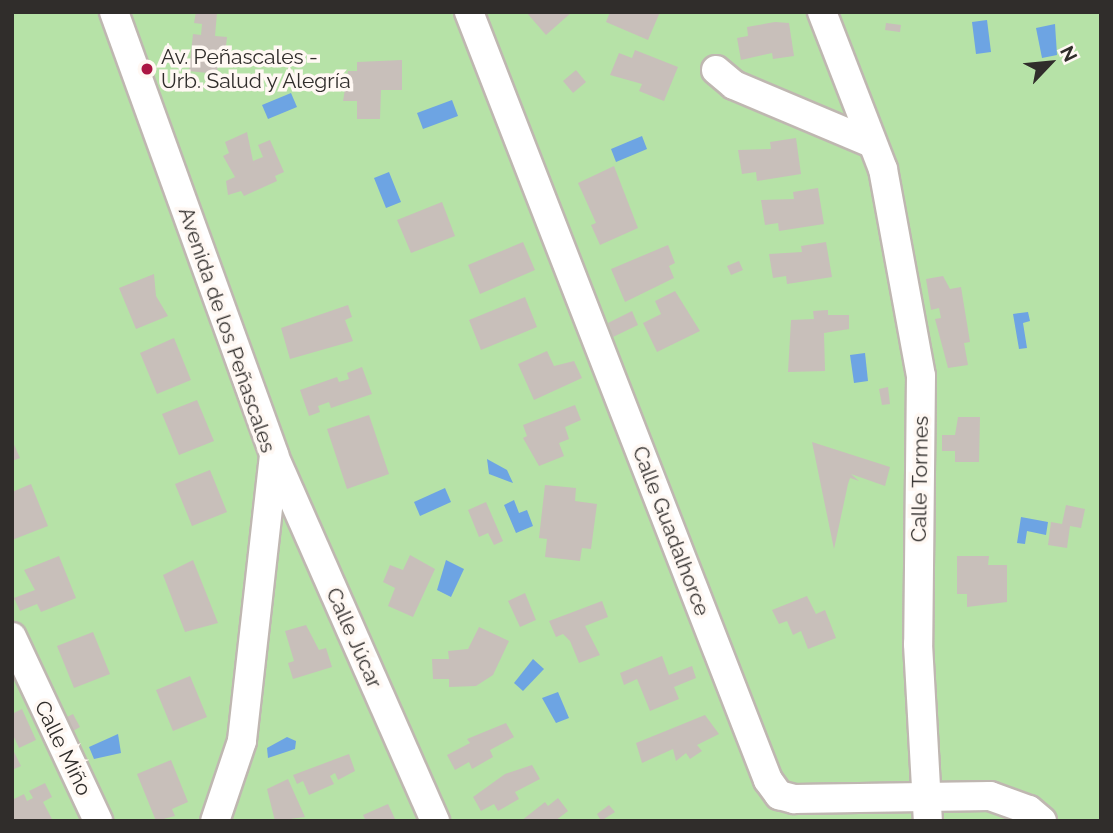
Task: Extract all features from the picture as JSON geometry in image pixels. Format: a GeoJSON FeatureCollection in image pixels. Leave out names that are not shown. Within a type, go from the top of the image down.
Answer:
{"type":"FeatureCollection","features":[{"type":"Feature","properties":{"kind":"street","name":"Avenida de los Peñascales"},"geometry":{"type":"LineString","coordinates":[[114,12],[274,456],[243,741],[215,821]]}},
{"type":"Feature","properties":{"kind":"street","name":"Calle Guadalhorce"},"geometry":{"type":"LineString","coordinates":[[468,12],[768,780],[779,795],[794,799],[928,808],[990,796],[1029,810],[1042,821]]}},
{"type":"Feature","properties":{"kind":"street","name":"Calle Tormes"},"geometry":{"type":"LineString","coordinates":[[822,12],[883,169],[921,376],[918,644],[928,808]]}},
{"type":"Feature","properties":{"kind":"street"},"geometry":{"type":"LineString","coordinates":[[716,70],[734,85],[871,143]]}},
{"type":"Feature","properties":{"kind":"street","name":"Calle Júcar"},"geometry":{"type":"LineString","coordinates":[[274,456],[435,821]]}},
{"type":"Feature","properties":{"kind":"street","name":"Calle Miño"},"geometry":{"type":"LineString","coordinates":[[12,637],[98,821]]}},
{"type":"Feature","properties":{"kind":"green space"},"geometry":{"type":"Polygon","coordinates":[[[12,12],[1101,12],[1101,821],[12,821],[12,12]]]}},
{"type":"Feature","properties":{"kind":"water"},"geometry":{"type":"Polygon","coordinates":[[[987,20],[991,52],[976,54],[972,22],[987,20]]]}},
{"type":"Feature","properties":{"kind":"water"},"geometry":{"type":"Polygon","coordinates":[[[1055,24],[1057,55],[1042,58],[1036,28],[1055,24]]]}},
{"type":"Feature","properties":{"kind":"water"},"geometry":{"type":"Polygon","coordinates":[[[291,93],[297,107],[268,119],[262,105],[291,93]]]}},
{"type":"Feature","properties":{"kind":"water"},"geometry":{"type":"Polygon","coordinates":[[[452,100],[458,116],[423,129],[417,113],[452,100]]]}},
{"type":"Feature","properties":{"kind":"water"},"geometry":{"type":"Polygon","coordinates":[[[642,136],[647,149],[616,162],[611,149],[642,136]]]}},
{"type":"Feature","properties":{"kind":"water"},"geometry":{"type":"Polygon","coordinates":[[[389,172],[401,202],[386,208],[374,178],[389,172]]]}},
{"type":"Feature","properties":{"kind":"water"},"geometry":{"type":"Polygon","coordinates":[[[1028,312],[1030,321],[1023,323],[1027,348],[1019,349],[1013,314],[1028,312]]]}},
{"type":"Feature","properties":{"kind":"water"},"geometry":{"type":"Polygon","coordinates":[[[865,353],[868,381],[854,383],[850,355],[865,353]]]}},
{"type":"Feature","properties":{"kind":"water"},"geometry":{"type":"Polygon","coordinates":[[[487,459],[507,470],[513,483],[489,474],[487,459]]]}},
{"type":"Feature","properties":{"kind":"water"},"geometry":{"type":"Polygon","coordinates":[[[445,488],[451,502],[420,516],[414,502],[445,488]]]}},
{"type":"Feature","properties":{"kind":"water"},"geometry":{"type":"Polygon","coordinates":[[[514,500],[519,513],[527,510],[533,526],[516,533],[504,505],[514,500]]]}},
{"type":"Feature","properties":{"kind":"water"},"geometry":{"type":"Polygon","coordinates":[[[1021,517],[1048,522],[1046,535],[1027,531],[1025,544],[1017,543],[1021,517]]]}},
{"type":"Feature","properties":{"kind":"water"},"geometry":{"type":"Polygon","coordinates":[[[446,560],[464,569],[451,597],[437,590],[446,560]]]}},
{"type":"Feature","properties":{"kind":"water"},"geometry":{"type":"Polygon","coordinates":[[[533,659],[544,669],[523,691],[514,683],[533,659]]]}},
{"type":"Feature","properties":{"kind":"water"},"geometry":{"type":"Polygon","coordinates":[[[558,692],[569,718],[556,723],[542,698],[558,692]]]}},
{"type":"Feature","properties":{"kind":"water"},"geometry":{"type":"Polygon","coordinates":[[[118,734],[121,753],[94,759],[89,747],[118,734]]]}},
{"type":"Feature","properties":{"kind":"water"},"geometry":{"type":"Polygon","coordinates":[[[287,737],[296,741],[295,749],[268,758],[267,748],[287,737]]]}},
{"type":"Feature","properties":{"kind":"building"},"geometry":{"type":"Polygon","coordinates":[[[196,12],[217,13],[215,36],[227,37],[224,64],[218,63],[217,74],[189,71],[193,34],[201,35],[202,24],[194,23],[196,12]]]}},
{"type":"Feature","properties":{"kind":"building"},"geometry":{"type":"Polygon","coordinates":[[[526,12],[572,12],[546,35],[526,12]]]}},
{"type":"Feature","properties":{"kind":"building"},"geometry":{"type":"Polygon","coordinates":[[[610,12],[660,12],[648,40],[606,22],[610,12]]]}},
{"type":"Feature","properties":{"kind":"building"},"geometry":{"type":"Polygon","coordinates":[[[775,22],[789,23],[794,56],[773,59],[772,53],[741,60],[737,38],[748,36],[747,27],[775,22]]]}},
{"type":"Feature","properties":{"kind":"building"},"geometry":{"type":"Polygon","coordinates":[[[886,23],[901,25],[900,32],[885,30],[886,23]]]}},
{"type":"Feature","properties":{"kind":"building"},"geometry":{"type":"Polygon","coordinates":[[[635,50],[678,67],[664,101],[639,91],[642,84],[610,75],[619,53],[632,58],[635,50]]]}},
{"type":"Feature","properties":{"kind":"building"},"geometry":{"type":"Polygon","coordinates":[[[402,60],[402,90],[381,90],[380,119],[357,119],[357,101],[343,101],[348,71],[357,71],[357,62],[402,60]]]}},
{"type":"Feature","properties":{"kind":"building"},"geometry":{"type":"Polygon","coordinates":[[[576,70],[586,82],[573,93],[563,81],[576,70]]]}},
{"type":"Feature","properties":{"kind":"building"},"geometry":{"type":"Polygon","coordinates":[[[247,132],[253,161],[263,157],[258,145],[270,140],[284,172],[275,176],[277,181],[244,196],[241,191],[228,195],[226,181],[235,177],[223,156],[229,153],[225,142],[247,132]]]}},
{"type":"Feature","properties":{"kind":"building"},"geometry":{"type":"Polygon","coordinates":[[[796,138],[801,174],[757,181],[756,172],[742,174],[738,150],[771,149],[770,142],[796,138]]]}},
{"type":"Feature","properties":{"kind":"building"},"geometry":{"type":"Polygon","coordinates":[[[614,166],[638,228],[600,245],[591,225],[596,223],[578,183],[614,166]]]}},
{"type":"Feature","properties":{"kind":"building"},"geometry":{"type":"Polygon","coordinates":[[[818,188],[824,224],[779,231],[778,223],[765,225],[761,200],[794,199],[793,192],[818,188]]]}},
{"type":"Feature","properties":{"kind":"building"},"geometry":{"type":"Polygon","coordinates":[[[442,202],[455,236],[411,253],[397,220],[442,202]]]}},
{"type":"Feature","properties":{"kind":"building"},"geometry":{"type":"Polygon","coordinates":[[[523,242],[535,270],[480,294],[468,265],[523,242]]]}},
{"type":"Feature","properties":{"kind":"building"},"geometry":{"type":"Polygon","coordinates":[[[826,242],[832,277],[787,284],[786,276],[773,278],[769,254],[802,252],[801,246],[826,242]]]}},
{"type":"Feature","properties":{"kind":"building"},"geometry":{"type":"Polygon","coordinates":[[[668,245],[675,263],[669,266],[674,278],[625,302],[611,269],[668,245]]]}},
{"type":"Feature","properties":{"kind":"building"},"geometry":{"type":"Polygon","coordinates":[[[739,261],[743,270],[731,275],[727,266],[739,261]]]}},
{"type":"Feature","properties":{"kind":"building"},"geometry":{"type":"Polygon","coordinates":[[[154,274],[156,296],[168,316],[136,329],[119,288],[154,274]]]}},
{"type":"Feature","properties":{"kind":"building"},"geometry":{"type":"Polygon","coordinates":[[[943,276],[950,289],[961,287],[970,342],[964,343],[968,365],[948,368],[935,319],[941,318],[939,308],[931,310],[926,279],[943,276]]]}},
{"type":"Feature","properties":{"kind":"building"},"geometry":{"type":"Polygon","coordinates":[[[675,291],[700,331],[657,352],[643,323],[661,314],[655,301],[675,291]]]}},
{"type":"Feature","properties":{"kind":"building"},"geometry":{"type":"Polygon","coordinates":[[[525,297],[537,327],[481,350],[469,320],[525,297]]]}},
{"type":"Feature","properties":{"kind":"building"},"geometry":{"type":"Polygon","coordinates":[[[348,305],[352,317],[345,320],[353,341],[290,359],[281,328],[348,305]]]}},
{"type":"Feature","properties":{"kind":"building"},"geometry":{"type":"Polygon","coordinates":[[[828,310],[828,315],[849,315],[849,329],[824,333],[825,371],[788,372],[791,320],[814,319],[813,311],[828,310]]]}},
{"type":"Feature","properties":{"kind":"building"},"geometry":{"type":"Polygon","coordinates":[[[632,311],[638,325],[613,337],[608,323],[632,311]]]}},
{"type":"Feature","properties":{"kind":"building"},"geometry":{"type":"Polygon","coordinates":[[[174,338],[191,380],[157,394],[140,353],[174,338]]]}},
{"type":"Feature","properties":{"kind":"building"},"geometry":{"type":"Polygon","coordinates":[[[547,351],[554,366],[574,361],[582,378],[534,400],[518,364],[547,351]]]}},
{"type":"Feature","properties":{"kind":"building"},"geometry":{"type":"Polygon","coordinates":[[[362,367],[372,394],[331,408],[329,402],[318,406],[320,412],[309,416],[300,390],[337,377],[339,382],[349,379],[347,373],[362,367]]]}},
{"type":"Feature","properties":{"kind":"building"},"geometry":{"type":"Polygon","coordinates":[[[888,387],[890,404],[882,405],[879,389],[888,387]]]}},
{"type":"Feature","properties":{"kind":"building"},"geometry":{"type":"Polygon","coordinates":[[[197,400],[214,441],[179,455],[162,414],[197,400]]]}},
{"type":"Feature","properties":{"kind":"building"},"geometry":{"type":"Polygon","coordinates":[[[575,405],[581,420],[565,427],[569,439],[559,443],[564,456],[539,466],[523,438],[527,436],[523,425],[575,405]]]}},
{"type":"Feature","properties":{"kind":"building"},"geometry":{"type":"Polygon","coordinates":[[[369,415],[389,474],[347,489],[327,429],[369,415]]]}},
{"type":"Feature","properties":{"kind":"building"},"geometry":{"type":"Polygon","coordinates":[[[958,417],[980,417],[979,462],[955,462],[955,451],[942,451],[942,435],[955,435],[958,417]]]}},
{"type":"Feature","properties":{"kind":"building"},"geometry":{"type":"Polygon","coordinates":[[[12,440],[20,458],[12,461],[12,440]]]}},
{"type":"Feature","properties":{"kind":"building"},"geometry":{"type":"Polygon","coordinates":[[[812,442],[890,467],[885,486],[851,474],[859,481],[850,478],[834,549],[812,442]]]}},
{"type":"Feature","properties":{"kind":"building"},"geometry":{"type":"Polygon","coordinates":[[[210,470],[227,512],[192,526],[175,484],[210,470]]]}},
{"type":"Feature","properties":{"kind":"building"},"geometry":{"type":"Polygon","coordinates":[[[31,484],[48,526],[12,540],[12,492],[31,484]]]}},
{"type":"Feature","properties":{"kind":"building"},"geometry":{"type":"Polygon","coordinates":[[[545,485],[576,488],[575,501],[597,504],[591,549],[582,548],[580,561],[545,557],[547,539],[539,538],[545,485]]]}},
{"type":"Feature","properties":{"kind":"building"},"geometry":{"type":"Polygon","coordinates":[[[486,502],[503,541],[494,545],[488,533],[479,537],[468,510],[486,502]]]}},
{"type":"Feature","properties":{"kind":"building"},"geometry":{"type":"Polygon","coordinates":[[[1066,505],[1085,509],[1081,528],[1070,526],[1067,548],[1048,545],[1051,522],[1062,524],[1066,505]]]}},
{"type":"Feature","properties":{"kind":"building"},"geometry":{"type":"Polygon","coordinates":[[[410,555],[435,569],[413,617],[388,606],[395,588],[383,582],[390,565],[403,570],[410,555]]]}},
{"type":"Feature","properties":{"kind":"building"},"geometry":{"type":"Polygon","coordinates":[[[59,556],[76,598],[41,612],[37,604],[20,611],[14,598],[35,590],[24,570],[59,556]]]}},
{"type":"Feature","properties":{"kind":"building"},"geometry":{"type":"Polygon","coordinates":[[[957,556],[989,556],[988,565],[1007,565],[1007,602],[967,607],[967,594],[957,594],[957,556]]]}},
{"type":"Feature","properties":{"kind":"building"},"geometry":{"type":"Polygon","coordinates":[[[193,560],[218,623],[185,632],[163,575],[193,560]]]}},
{"type":"Feature","properties":{"kind":"building"},"geometry":{"type":"Polygon","coordinates":[[[525,593],[536,620],[520,627],[508,601],[525,593]]]}},
{"type":"Feature","properties":{"kind":"building"},"geometry":{"type":"Polygon","coordinates":[[[807,596],[816,614],[825,610],[836,638],[808,649],[801,631],[793,635],[787,621],[779,624],[772,610],[807,596]]]}},
{"type":"Feature","properties":{"kind":"building"},"geometry":{"type":"Polygon","coordinates":[[[602,601],[608,617],[585,626],[600,655],[579,663],[570,641],[563,634],[556,637],[549,621],[602,601]]]}},
{"type":"Feature","properties":{"kind":"building"},"geometry":{"type":"Polygon","coordinates":[[[306,625],[319,650],[326,648],[332,667],[293,679],[288,663],[294,661],[285,631],[306,625]]]}},
{"type":"Feature","properties":{"kind":"building"},"geometry":{"type":"Polygon","coordinates":[[[479,627],[509,641],[493,675],[476,686],[449,687],[449,679],[433,679],[432,659],[449,659],[448,651],[468,649],[479,627]]]}},
{"type":"Feature","properties":{"kind":"building"},"geometry":{"type":"Polygon","coordinates":[[[93,632],[110,674],[74,688],[57,646],[93,632]]]}},
{"type":"Feature","properties":{"kind":"building"},"geometry":{"type":"Polygon","coordinates":[[[662,656],[669,675],[692,666],[696,678],[674,687],[679,699],[650,711],[637,679],[624,685],[620,673],[662,656]]]}},
{"type":"Feature","properties":{"kind":"building"},"geometry":{"type":"Polygon","coordinates":[[[190,676],[207,717],[173,731],[156,690],[190,676]]]}},
{"type":"Feature","properties":{"kind":"building"},"geometry":{"type":"Polygon","coordinates":[[[22,709],[36,740],[19,748],[12,733],[12,714],[22,709]]]}},
{"type":"Feature","properties":{"kind":"building"},"geometry":{"type":"Polygon","coordinates":[[[73,714],[80,727],[73,731],[67,717],[73,714]]]}},
{"type":"Feature","properties":{"kind":"building"},"geometry":{"type":"Polygon","coordinates":[[[705,715],[719,734],[697,745],[702,751],[690,759],[686,753],[676,761],[673,749],[642,763],[636,743],[705,715]]]}},
{"type":"Feature","properties":{"kind":"building"},"geometry":{"type":"Polygon","coordinates":[[[506,723],[514,737],[490,750],[493,757],[472,769],[469,762],[455,770],[447,755],[470,743],[467,739],[506,723]]]}},
{"type":"Feature","properties":{"kind":"building"},"geometry":{"type":"Polygon","coordinates":[[[12,748],[21,766],[12,770],[12,748]]]}},
{"type":"Feature","properties":{"kind":"building"},"geometry":{"type":"Polygon","coordinates":[[[349,754],[355,771],[338,780],[335,773],[330,776],[334,784],[309,795],[303,781],[297,784],[293,775],[349,754]]]}},
{"type":"Feature","properties":{"kind":"building"},"geometry":{"type":"Polygon","coordinates":[[[171,760],[188,802],[172,809],[175,816],[156,821],[137,774],[171,760]]]}},
{"type":"Feature","properties":{"kind":"building"},"geometry":{"type":"Polygon","coordinates":[[[532,765],[540,779],[515,792],[519,799],[498,811],[494,804],[481,811],[473,797],[505,774],[532,765]]]}},
{"type":"Feature","properties":{"kind":"building"},"geometry":{"type":"Polygon","coordinates":[[[288,779],[305,817],[275,821],[267,789],[288,779]]]}},
{"type":"Feature","properties":{"kind":"building"},"geometry":{"type":"Polygon","coordinates":[[[45,783],[52,797],[43,802],[53,821],[12,821],[12,800],[24,794],[27,801],[33,798],[29,791],[45,783]]]}},
{"type":"Feature","properties":{"kind":"building"},"geometry":{"type":"Polygon","coordinates":[[[558,798],[568,811],[555,821],[521,821],[545,802],[548,806],[558,798]]]}},
{"type":"Feature","properties":{"kind":"building"},"geometry":{"type":"Polygon","coordinates":[[[388,804],[396,821],[366,821],[363,815],[388,804]]]}},
{"type":"Feature","properties":{"kind":"building"},"geometry":{"type":"Polygon","coordinates":[[[609,805],[615,812],[601,821],[597,814],[609,805]]]}},
{"type":"Feature","properties":{"kind":"place","name":"Av. Peñascales - Urb. Salud y Alegría"},"geometry":{"type":"Point","coordinates":[147,69]}}]}
